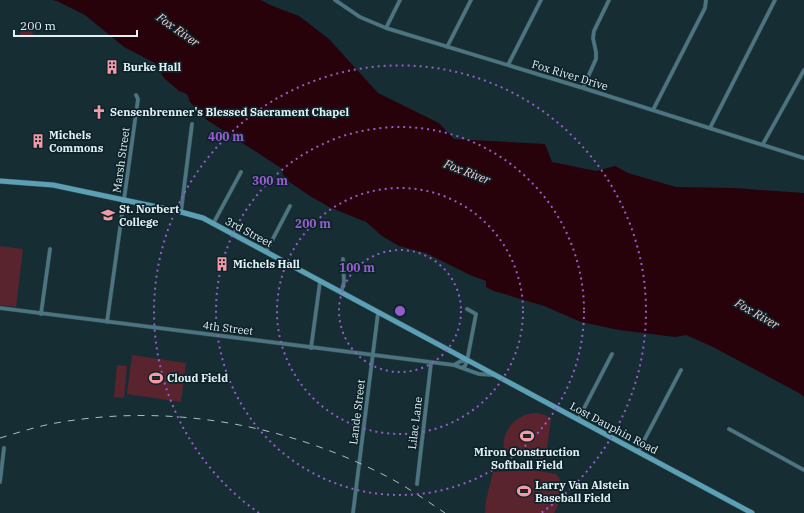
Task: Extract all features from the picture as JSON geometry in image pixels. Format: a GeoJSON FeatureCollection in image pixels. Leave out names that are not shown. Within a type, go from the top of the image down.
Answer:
{"type":"FeatureCollection","features":[{"type":"Feature","properties":{"kind":"main road","name":"3rd Street"},"geometry":{"type":"LineString","coordinates":[[0,181],[53,185],[195,216],[266,252],[467,361]]}},
{"type":"Feature","properties":{"kind":"main road","name":"Lost Dauphin Road"},"geometry":{"type":"LineString","coordinates":[[467,361],[752,513]]}},
{"type":"Feature","properties":{"kind":"street","name":"Fox River Drive"},"geometry":{"type":"LineString","coordinates":[[335,0],[360,17],[386,28],[583,88],[804,158]]}},
{"type":"Feature","properties":{"kind":"street"},"geometry":{"type":"LineString","coordinates":[[386,28],[400,0]]}},
{"type":"Feature","properties":{"kind":"street"},"geometry":{"type":"LineString","coordinates":[[447,47],[471,0]]}},
{"type":"Feature","properties":{"kind":"street"},"geometry":{"type":"LineString","coordinates":[[508,65],[541,0]]}},
{"type":"Feature","properties":{"kind":"street"},"geometry":{"type":"LineString","coordinates":[[583,88],[596,59],[593,38],[594,31],[609,0]]}},
{"type":"Feature","properties":{"kind":"street"},"geometry":{"type":"LineString","coordinates":[[653,110],[705,8],[706,0]]}},
{"type":"Feature","properties":{"kind":"street"},"geometry":{"type":"LineString","coordinates":[[710,128],[775,0]]}},
{"type":"Feature","properties":{"kind":"street"},"geometry":{"type":"LineString","coordinates":[[763,144],[804,70]]}},
{"type":"Feature","properties":{"kind":"street","name":"Marsh Street"},"geometry":{"type":"LineString","coordinates":[[108,322],[137,102],[136,95]]}},
{"type":"Feature","properties":{"kind":"street"},"geometry":{"type":"LineString","coordinates":[[181,212],[192,124]]}},
{"type":"Feature","properties":{"kind":"street"},"geometry":{"type":"LineString","coordinates":[[213,224],[241,172]]}},
{"type":"Feature","properties":{"kind":"street"},"geometry":{"type":"LineString","coordinates":[[266,252],[290,206]]}},
{"type":"Feature","properties":{"kind":"street"},"geometry":{"type":"LineString","coordinates":[[41,314],[50,249]]}},
{"type":"Feature","properties":{"kind":"street"},"geometry":{"type":"LineString","coordinates":[[341,293],[344,282],[343,258]]}},
{"type":"Feature","properties":{"kind":"street"},"geometry":{"type":"LineString","coordinates":[[311,348],[320,282]]}},
{"type":"Feature","properties":{"kind":"street","name":"4th Street"},"geometry":{"type":"LineString","coordinates":[[0,308],[454,365],[479,374],[493,375]]}},
{"type":"Feature","properties":{"kind":"street"},"geometry":{"type":"LineString","coordinates":[[462,368],[465,366],[467,361],[476,314],[467,309]]}},
{"type":"Feature","properties":{"kind":"street","name":"Lande Street"},"geometry":{"type":"LineString","coordinates":[[353,513],[378,313]]}},
{"type":"Feature","properties":{"kind":"street"},"geometry":{"type":"LineString","coordinates":[[578,420],[612,354]]}},
{"type":"Feature","properties":{"kind":"street","name":"4th Street"},"geometry":{"type":"LineString","coordinates":[[454,365],[461,361],[467,361]]}},
{"type":"Feature","properties":{"kind":"street","name":"Lilac Lane"},"geometry":{"type":"LineString","coordinates":[[417,484],[431,363]]}},
{"type":"Feature","properties":{"kind":"street"},"geometry":{"type":"LineString","coordinates":[[638,452],[681,370]]}},
{"type":"Feature","properties":{"kind":"street"},"geometry":{"type":"LineString","coordinates":[[729,429],[804,470]]}},
{"type":"Feature","properties":{"kind":"street"},"geometry":{"type":"LineString","coordinates":[[0,482],[4,448]]}},
{"type":"Feature","properties":{"kind":"shaded area"},"geometry":{"type":"Polygon","coordinates":[[[22,21],[34,23],[32,37],[20,35],[22,21]]]}},
{"type":"Feature","properties":{"kind":"shaded area"},"geometry":{"type":"Polygon","coordinates":[[[0,246],[23,249],[16,307],[0,305],[0,246]]]}},
{"type":"Feature","properties":{"kind":"shaded area","name":"Cloud Field"},"geometry":{"type":"Polygon","coordinates":[[[132,355],[186,363],[181,402],[127,394],[132,355]]]}},
{"type":"Feature","properties":{"kind":"shaded area"},"geometry":{"type":"Polygon","coordinates":[[[117,365],[127,366],[124,398],[114,397],[117,365]]]}},
{"type":"Feature","properties":{"kind":"shaded area","name":"Miron Construction Softball Field"},"geometry":{"type":"Polygon","coordinates":[[[537,413],[545,415],[551,419],[546,456],[542,459],[504,452],[505,437],[507,430],[511,425],[522,416],[537,413]]]}},
{"type":"Feature","properties":{"kind":"shaded area","name":"Larry Van Alstein Baseball Field"},"geometry":{"type":"Polygon","coordinates":[[[533,470],[556,474],[561,481],[558,505],[554,513],[485,513],[486,501],[493,472],[533,470]]]}},
{"type":"Feature","properties":{"kind":"water","name":"Fox River"},"geometry":{"type":"Polygon","coordinates":[[[52,0],[261,0],[299,16],[329,39],[378,93],[439,123],[454,139],[545,144],[552,162],[596,171],[615,166],[628,173],[676,187],[734,188],[804,193],[804,397],[713,347],[686,335],[675,337],[619,330],[581,322],[544,306],[494,291],[486,287],[486,281],[470,275],[426,253],[399,246],[382,236],[366,222],[329,207],[285,179],[281,168],[207,120],[190,102],[187,94],[179,91],[164,78],[155,63],[124,47],[85,15],[52,0]]]}},
{"type":"Feature","properties":{"kind":"railway"},"geometry":{"type":"LineString","coordinates":[[0,438],[54,423],[102,417],[143,415],[184,417],[225,422],[304,442],[343,456],[397,482],[445,513]]}},
{"type":"Feature","properties":{"kind":"place","name":"Burke Hall"},"geometry":{"type":"Point","coordinates":[112,67]}},
{"type":"Feature","properties":{"kind":"place","name":"Sensenbrenner's Blessed Sacrament Chapel"},"geometry":{"type":"Point","coordinates":[99,112]}},
{"type":"Feature","properties":{"kind":"place","name":"Michels Commons"},"geometry":{"type":"Point","coordinates":[38,141]}},
{"type":"Feature","properties":{"kind":"place","name":"St. Norbert College"},"geometry":{"type":"Point","coordinates":[108,215]}},
{"type":"Feature","properties":{"kind":"place","name":"Michels Hall"},"geometry":{"type":"Point","coordinates":[222,264]}},
{"type":"Feature","properties":{"kind":"place","name":"Cloud Field"},"geometry":{"type":"Point","coordinates":[156,378]}},
{"type":"Feature","properties":{"kind":"place","name":"Miron Construction Softball Field"},"geometry":{"type":"Point","coordinates":[527,436]}},
{"type":"Feature","properties":{"kind":"place","name":"Larry Van Alstein Baseball Field"},"geometry":{"type":"Point","coordinates":[524,491]}}]}
